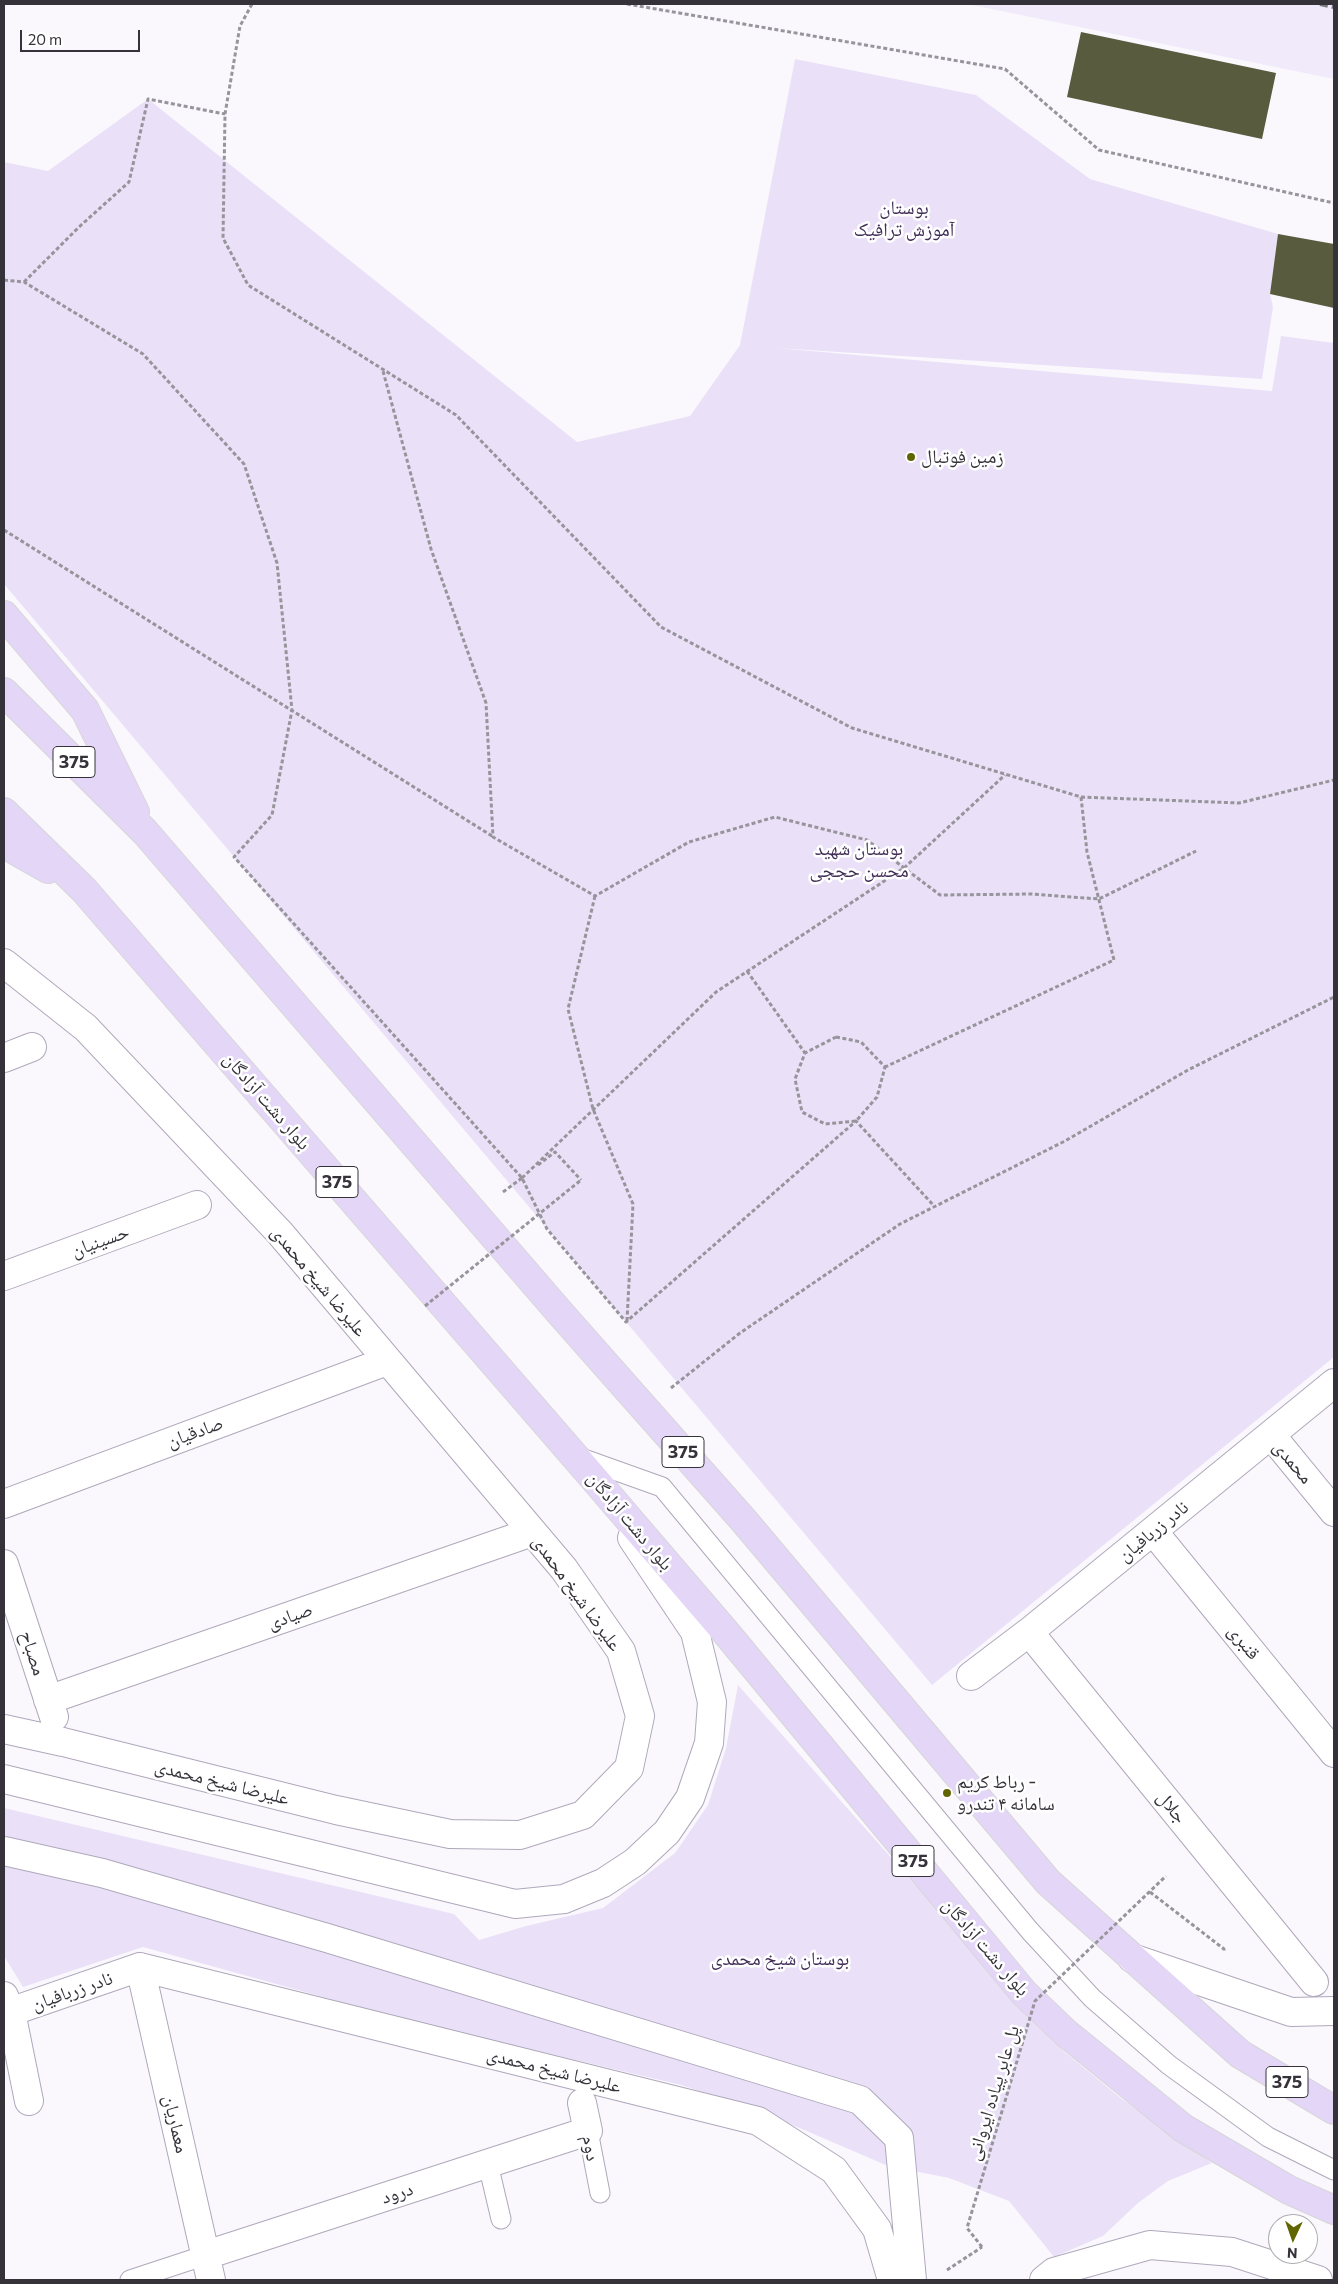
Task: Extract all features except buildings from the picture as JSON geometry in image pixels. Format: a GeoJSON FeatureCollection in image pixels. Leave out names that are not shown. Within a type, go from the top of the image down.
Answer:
{"type":"FeatureCollection","features":[{"type":"Feature","properties":{"kind":"main road"},"geometry":{"type":"LineString","coordinates":[[4,615],[85,710],[145,832]]}},
{"type":"Feature","properties":{"kind":"main road","name":"375"},"geometry":{"type":"LineString","coordinates":[[4,692],[145,832],[475,1214],[745,1522],[1048,1882],[1240,2054],[1334,2110]]}},
{"type":"Feature","properties":{"kind":"main road","name":"بلوار دشت آزادگان"},"geometry":{"type":"LineString","coordinates":[[4,812],[84,890],[582,1465],[728,1636],[1024,1993],[1067,2034],[1184,2128],[1289,2190],[1334,2210]]}},
{"type":"Feature","properties":{"kind":"main road"},"geometry":{"type":"LineString","coordinates":[[4,844],[84,890]]}},
{"type":"Feature","properties":{"kind":"street","name":"علیرضا شیخ محمدی"},"geometry":{"type":"LineString","coordinates":[[4,963],[86,1028],[280,1234],[564,1569],[621,1651],[640,1716],[629,1768],[583,1815],[520,1835],[450,1834],[336,1810],[4,1729]]}},
{"type":"Feature","properties":{"kind":"street"},"geometry":{"type":"LineString","coordinates":[[4,1058],[32,1047]]}},
{"type":"Feature","properties":{"kind":"street","name":"حسینیان"},"geometry":{"type":"LineString","coordinates":[[4,1276],[196,1205]]}},
{"type":"Feature","properties":{"kind":"street","name":"صادقیان"},"geometry":{"type":"LineString","coordinates":[[4,1504],[387,1361]]}},
{"type":"Feature","properties":{"kind":"street","name":"نادر زربافیان"},"geometry":{"type":"LineString","coordinates":[[971,1676],[1029,1632],[1334,1384]]}},
{"type":"Feature","properties":{"kind":"street","name":"محمدی"},"geometry":{"type":"LineString","coordinates":[[1271,1435],[1334,1512]]}},
{"type":"Feature","properties":{"kind":"street"},"geometry":{"type":"LineString","coordinates":[[4,1779],[515,1904],[564,1899],[602,1883],[635,1862],[667,1832],[690,1798],[709,1743],[712,1702],[695,1632],[582,1465]]}},
{"type":"Feature","properties":{"kind":"street","name":"قنبری"},"geometry":{"type":"LineString","coordinates":[[1153,1531],[1334,1753]]}},
{"type":"Feature","properties":{"kind":"street","name":"صیادی"},"geometry":{"type":"LineString","coordinates":[[48,1700],[532,1532]]}},
{"type":"Feature","properties":{"kind":"street","name":"مصباح"},"geometry":{"type":"LineString","coordinates":[[4,1564],[62,1742]]}},
{"type":"Feature","properties":{"kind":"street","name":"جلال"},"geometry":{"type":"LineString","coordinates":[[1029,1632],[1314,1982]]}},
{"type":"Feature","properties":{"kind":"street"},"geometry":{"type":"LineString","coordinates":[[4,1851],[102,1873],[318,1935],[860,2100],[899,2138],[912,2280]]}},
{"type":"Feature","properties":{"kind":"street"},"geometry":{"type":"LineString","coordinates":[[1132,1958],[1290,2012],[1334,2011]]}},
{"type":"Feature","properties":{"kind":"street","name":"علیرضا شیخ محمدی"},"geometry":{"type":"LineString","coordinates":[[140,1967],[758,2121],[834,2170],[877,2229],[892,2280]]}},
{"type":"Feature","properties":{"kind":"street","name":"نادر زربافیان"},"geometry":{"type":"LineString","coordinates":[[6,2008],[140,1967]]}},
{"type":"Feature","properties":{"kind":"street","name":"معماریان"},"geometry":{"type":"LineString","coordinates":[[140,1967],[209,2268]]}},
{"type":"Feature","properties":{"kind":"street"},"geometry":{"type":"LineString","coordinates":[[6,2008],[29,2101]]}},
{"type":"Feature","properties":{"kind":"street","name":"دوم"},"geometry":{"type":"LineString","coordinates":[[582,2103],[588,2131]]}},
{"type":"Feature","properties":{"kind":"street","name":"درود"},"geometry":{"type":"LineString","coordinates":[[209,2268],[488,2164],[588,2131]]}},
{"type":"Feature","properties":{"kind":"street"},"geometry":{"type":"LineString","coordinates":[[1044,2280],[1054,2272],[1150,2245],[1232,2252],[1318,2280]]}},
{"type":"Feature","properties":{"kind":"lane"},"geometry":{"type":"LineString","coordinates":[[582,1465],[662,1487],[1030,1932],[1092,1998],[1169,2064],[1268,2136],[1334,2170]]}},
{"type":"Feature","properties":{"kind":"lane","name":"دوم"},"geometry":{"type":"LineString","coordinates":[[588,2131],[600,2193]]}},
{"type":"Feature","properties":{"kind":"lane"},"geometry":{"type":"LineString","coordinates":[[488,2164],[501,2219]]}},
{"type":"Feature","properties":{"kind":"lane"},"geometry":{"type":"LineString","coordinates":[[130,2280],[209,2268]]}},
{"type":"Feature","properties":{"kind":"path"},"geometry":{"type":"LineString","coordinates":[[252,4],[240,26],[225,114],[223,238],[248,286],[456,415],[661,627],[852,728],[1081,797],[1239,803],[1334,780]]}},
{"type":"Feature","properties":{"kind":"path"},"geometry":{"type":"LineString","coordinates":[[626,4],[1005,69],[1100,150],[1334,203]]}},
{"type":"Feature","properties":{"kind":"path"},"geometry":{"type":"LineString","coordinates":[[24,282],[79,227],[129,182],[148,99],[225,114]]}},
{"type":"Feature","properties":{"kind":"path"},"geometry":{"type":"LineString","coordinates":[[4,280],[24,282],[143,354],[244,464],[277,562],[292,710],[272,815],[234,856],[522,1178],[547,1229],[626,1322]]}},
{"type":"Feature","properties":{"kind":"path"},"geometry":{"type":"LineString","coordinates":[[383,370],[431,548],[486,703],[492,837]]}},
{"type":"Feature","properties":{"kind":"path"},"geometry":{"type":"LineString","coordinates":[[4,530],[492,837],[595,896]]}},
{"type":"Feature","properties":{"kind":"path"},"geometry":{"type":"LineString","coordinates":[[522,1178],[716,992],[904,868],[1005,775]]}},
{"type":"Feature","properties":{"kind":"path"},"geometry":{"type":"LineString","coordinates":[[885,1067],[1114,960],[1087,852],[1081,797]]}},
{"type":"Feature","properties":{"kind":"path"},"geometry":{"type":"LineString","coordinates":[[626,1322],[633,1204],[593,1109],[568,1009],[595,896],[689,842],[775,817],[867,840],[940,895],[1032,894],[1099,899],[1196,851]]}},
{"type":"Feature","properties":{"kind":"path"},"geometry":{"type":"LineString","coordinates":[[747,971],[805,1053]]}},
{"type":"Feature","properties":{"kind":"path"},"geometry":{"type":"LineString","coordinates":[[645,1409],[740,1333],[900,1224],[1066,1141],[1188,1070],[1334,997]]}},
{"type":"Feature","properties":{"kind":"path"},"geometry":{"type":"LineString","coordinates":[[856,1120],[825,1124],[802,1112],[795,1078],[805,1053],[836,1036],[861,1042],[885,1067]]}},
{"type":"Feature","properties":{"kind":"path"},"geometry":{"type":"LineString","coordinates":[[626,1322],[856,1120],[877,1097],[885,1067]]}},
{"type":"Feature","properties":{"kind":"path"},"geometry":{"type":"LineString","coordinates":[[856,1120],[935,1207]]}},
{"type":"Feature","properties":{"kind":"path"},"geometry":{"type":"LineString","coordinates":[[425,1306],[581,1180],[555,1152],[475,1214]]}},
{"type":"Feature","properties":{"kind":"path","name":"پل عابر پیاده ایروانی"},"geometry":{"type":"LineString","coordinates":[[946,2271],[982,2247],[967,2228],[1035,2001],[1166,1876]]}},
{"type":"Feature","properties":{"kind":"path"},"geometry":{"type":"LineString","coordinates":[[1150,1892],[1224,1949]]}},
{"type":"Feature","properties":{"kind":"shaded area"},"geometry":{"type":"Polygon","coordinates":[[[967,4],[1334,4],[1334,79],[967,4]]]}},
{"type":"Feature","properties":{"kind":"green space","name":"بوستان شهید محسن حججی"},"geometry":{"type":"Polygon","coordinates":[[[795,59],[976,95],[1090,179],[1278,234],[1270,294],[1273,307],[1262,379],[776,348],[1272,391],[1281,336],[1334,343],[1334,1357],[932,1685],[4,584],[4,162],[48,171],[148,99],[577,442],[690,416],[740,345],[795,59]]]}},
{"type":"Feature","properties":{"kind":"green space","name":"بوستان شیخ محمدی"},"geometry":{"type":"Polygon","coordinates":[[[738,1685],[1062,2050],[1122,2099],[1212,2163],[1168,2181],[1138,2203],[1103,2236],[1054,2257],[1009,2201],[949,2178],[888,2166],[760,2111],[681,2085],[395,2017],[143,1947],[23,1987],[4,1956],[4,1808],[454,1914],[479,1940],[526,1926],[603,1908],[675,1853],[708,1805],[726,1748],[738,1685]]]}},
{"type":"Feature","properties":{"kind":"railway"},"geometry":{"type":"LineString","coordinates":[[1320,4],[1334,7]]}},
{"type":"Feature","properties":{"kind":"place","name":"زمین فوتبال"},"geometry":{"type":"Point","coordinates":[911,457]}},
{"type":"Feature","properties":{"kind":"place","name":"رباط کریم - سامانه ۴ تندرو"},"geometry":{"type":"Point","coordinates":[947,1793]}},
{"type":"Feature","properties":{"kind":"park label","name":"بوستان آموزش ترافیک"},"geometry":{"type":"Point","coordinates":[904,219]}}]}
